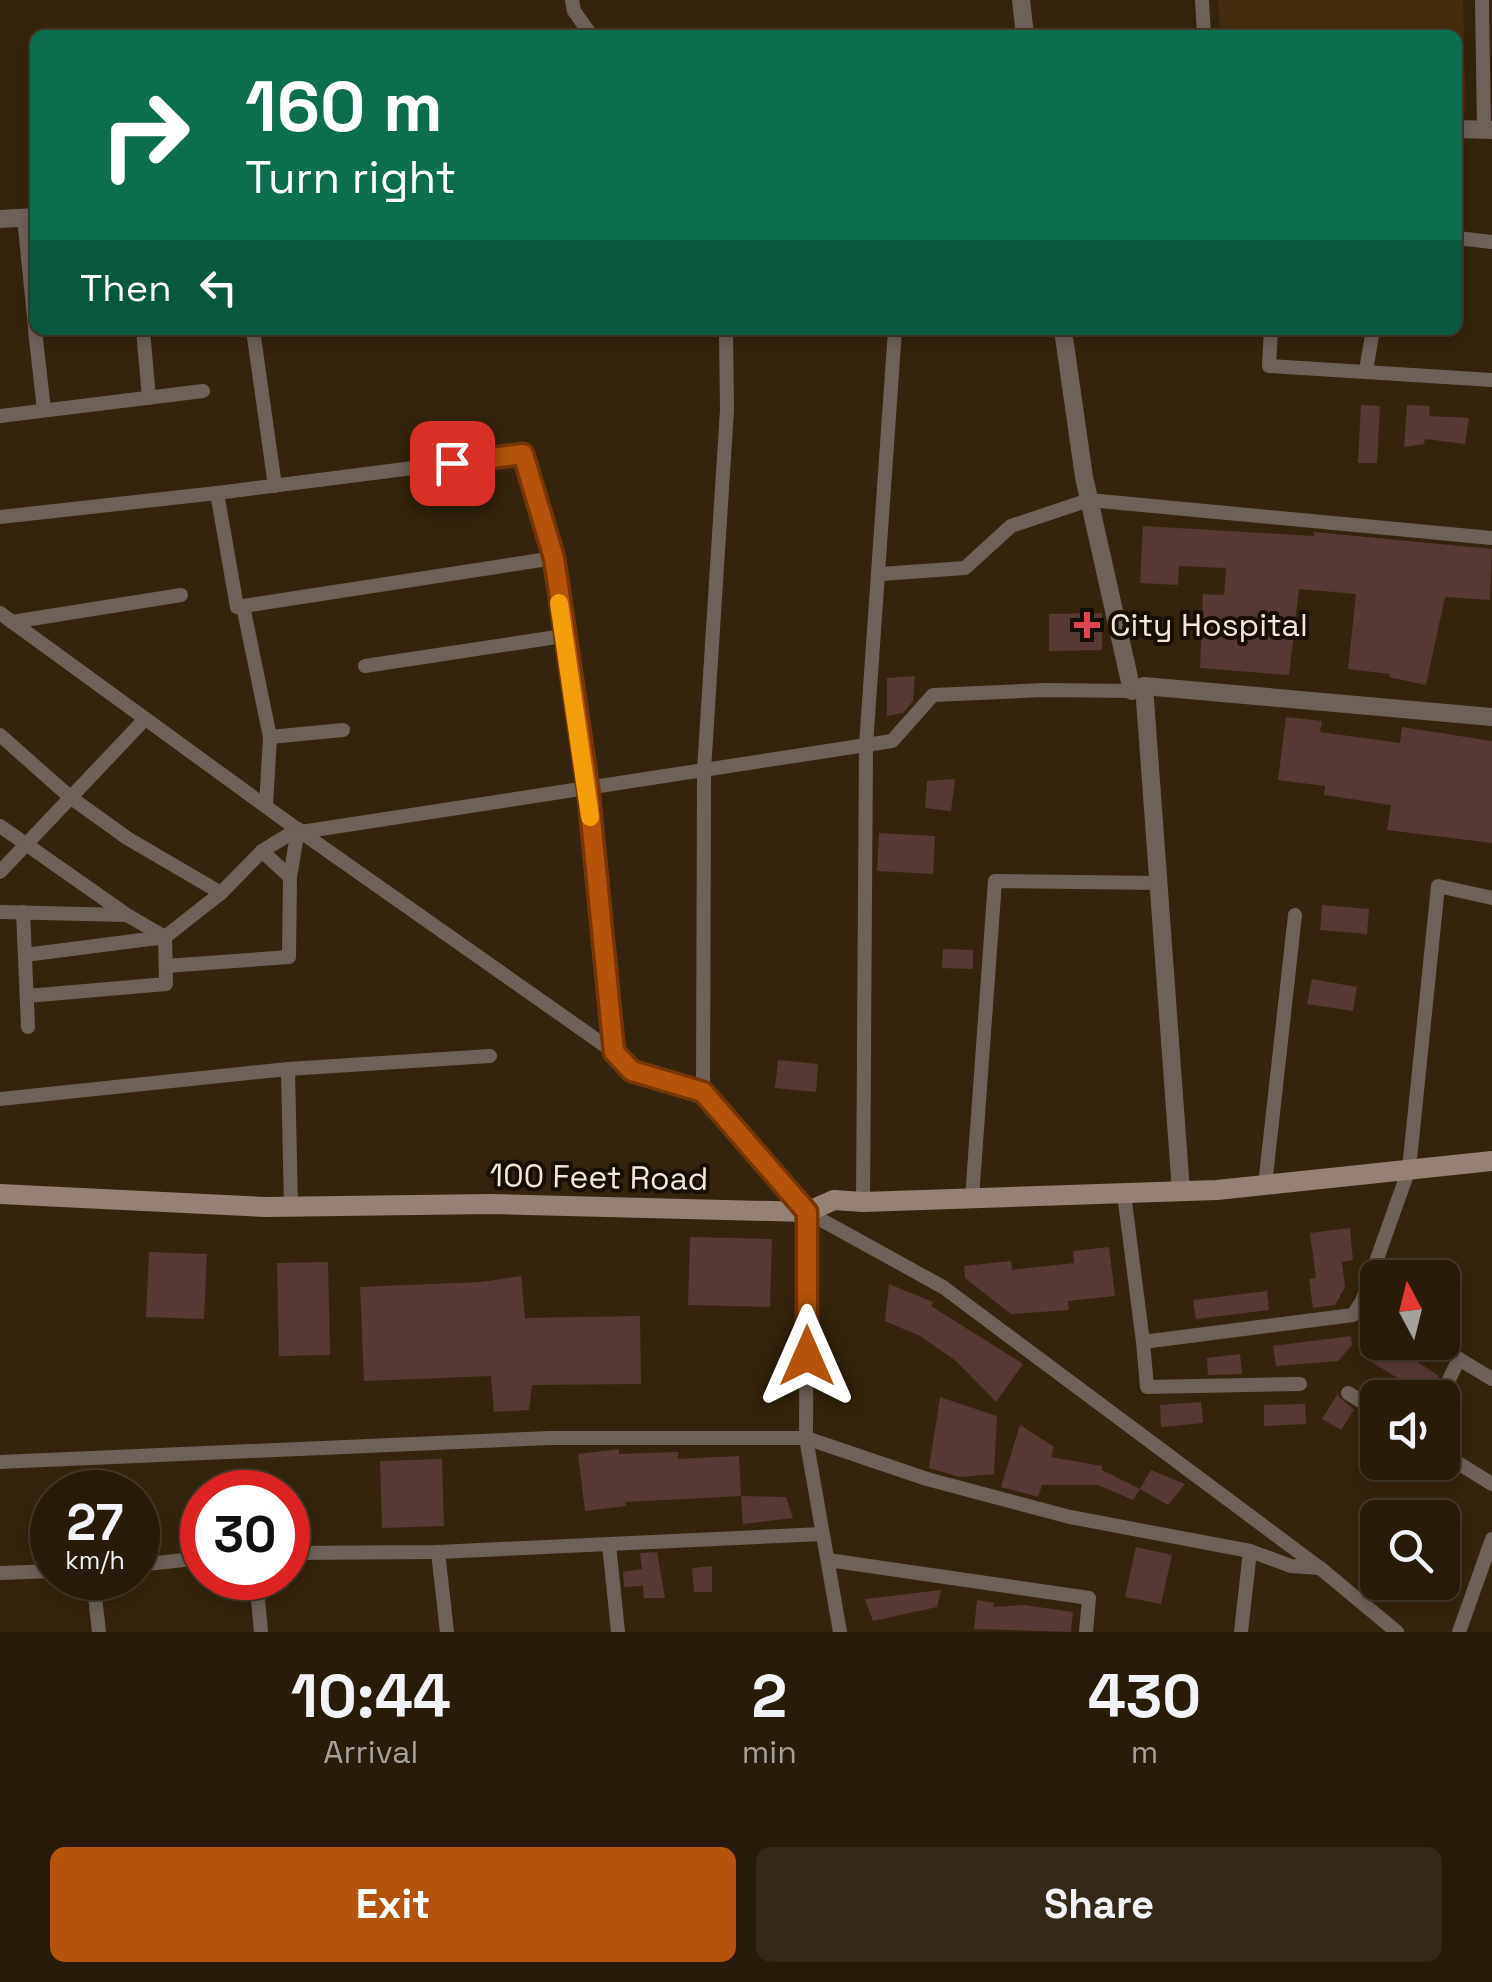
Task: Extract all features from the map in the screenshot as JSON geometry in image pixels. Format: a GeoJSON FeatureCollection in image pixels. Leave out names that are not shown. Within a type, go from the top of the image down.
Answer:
{"type":"FeatureCollection","features":[{"type":"Feature","properties":{"kind":"main road","name":"100 Feet Road"},"geometry":{"type":"LineString","coordinates":[[0,1194],[291,1207],[490,1204],[807,1212],[834,1200],[1182,1192],[1490,1163]]}},
{"type":"Feature","properties":{"kind":"street"},"geometry":{"type":"LineString","coordinates":[[572,0],[588,30]]}},
{"type":"Feature","properties":{"kind":"street"},"geometry":{"type":"LineString","coordinates":[[1021,0],[1024,30]]}},
{"type":"Feature","properties":{"kind":"street"},"geometry":{"type":"LineString","coordinates":[[1202,0],[1204,30]]}},
{"type":"Feature","properties":{"kind":"street"},"geometry":{"type":"LineString","coordinates":[[1462,130],[1488,130],[1482,0]]}},
{"type":"Feature","properties":{"kind":"street"},"geometry":{"type":"LineString","coordinates":[[0,219],[29,218]]}},
{"type":"Feature","properties":{"kind":"street"},"geometry":{"type":"LineString","coordinates":[[1462,238],[1492,242]]}},
{"type":"Feature","properties":{"kind":"street"},"geometry":{"type":"LineString","coordinates":[[36,335],[44,410]]}},
{"type":"Feature","properties":{"kind":"street"},"geometry":{"type":"LineString","coordinates":[[144,335],[148,398]]}},
{"type":"Feature","properties":{"kind":"street"},"geometry":{"type":"LineString","coordinates":[[254,335],[275,486]]}},
{"type":"Feature","properties":{"kind":"street"},"geometry":{"type":"LineString","coordinates":[[703,1092],[704,770],[727,410],[726,335]]}},
{"type":"Feature","properties":{"kind":"street"},"geometry":{"type":"LineString","coordinates":[[863,1202],[866,745],[896,335]]}},
{"type":"Feature","properties":{"kind":"street"},"geometry":{"type":"LineString","coordinates":[[1064,335],[1089,500],[1138,689],[1158,883],[1182,1192]]}},
{"type":"Feature","properties":{"kind":"street"},"geometry":{"type":"LineString","coordinates":[[1271,335],[1270,366],[1492,380]]}},
{"type":"Feature","properties":{"kind":"street"},"geometry":{"type":"LineString","coordinates":[[1366,370],[1372,335]]}},
{"type":"Feature","properties":{"kind":"street"},"geometry":{"type":"LineString","coordinates":[[0,416],[204,391]]}},
{"type":"Feature","properties":{"kind":"street"},"geometry":{"type":"LineString","coordinates":[[0,516],[523,454],[554,558],[588,788],[614,1052]]}},
{"type":"Feature","properties":{"kind":"street"},"geometry":{"type":"LineString","coordinates":[[217,493],[237,607],[554,558]]}},
{"type":"Feature","properties":{"kind":"street"},"geometry":{"type":"LineString","coordinates":[[880,574],[966,568],[1011,526],[1089,500],[1492,538]]}},
{"type":"Feature","properties":{"kind":"street"},"geometry":{"type":"LineString","coordinates":[[6,618],[182,596]]}},
{"type":"Feature","properties":{"kind":"street"},"geometry":{"type":"LineString","coordinates":[[243,606],[270,738],[266,806]]}},
{"type":"Feature","properties":{"kind":"street"},"geometry":{"type":"LineString","coordinates":[[6,618],[614,1052],[632,1071],[703,1092],[807,1212],[942,1287],[1320,1568],[1397,1632]]}},
{"type":"Feature","properties":{"kind":"street"},"geometry":{"type":"LineString","coordinates":[[365,666],[563,636]]}},
{"type":"Feature","properties":{"kind":"street"},"geometry":{"type":"LineString","coordinates":[[25,955],[165,937],[221,893],[262,851],[300,830],[892,741],[933,695],[1138,689],[1492,716]]}},
{"type":"Feature","properties":{"kind":"street"},"geometry":{"type":"LineString","coordinates":[[0,872],[145,719]]}},
{"type":"Feature","properties":{"kind":"street"},"geometry":{"type":"LineString","coordinates":[[270,738],[342,730]]}},
{"type":"Feature","properties":{"kind":"street"},"geometry":{"type":"LineString","coordinates":[[0,736],[70,797],[127,838],[221,893]]}},
{"type":"Feature","properties":{"kind":"street"},"geometry":{"type":"LineString","coordinates":[[0,826],[165,937]]}},
{"type":"Feature","properties":{"kind":"street"},"geometry":{"type":"LineString","coordinates":[[166,966],[288,957],[290,877],[300,830]]}},
{"type":"Feature","properties":{"kind":"street"},"geometry":{"type":"LineString","coordinates":[[262,851],[290,877]]}},
{"type":"Feature","properties":{"kind":"street"},"geometry":{"type":"LineString","coordinates":[[972,1198],[994,881],[1158,883]]}},
{"type":"Feature","properties":{"kind":"street"},"geometry":{"type":"LineString","coordinates":[[1377,1260],[1409,1170],[1438,886],[1492,898]]}},
{"type":"Feature","properties":{"kind":"street"},"geometry":{"type":"LineString","coordinates":[[0,912],[127,915]]}},
{"type":"Feature","properties":{"kind":"street"},"geometry":{"type":"LineString","coordinates":[[23,912],[28,1027]]}},
{"type":"Feature","properties":{"kind":"street"},"geometry":{"type":"LineString","coordinates":[[1265,1185],[1295,915]]}},
{"type":"Feature","properties":{"kind":"street"},"geometry":{"type":"LineString","coordinates":[[26,996],[166,984],[165,937]]}},
{"type":"Feature","properties":{"kind":"street"},"geometry":{"type":"LineString","coordinates":[[0,1099],[288,1070],[490,1056]]}},
{"type":"Feature","properties":{"kind":"street"},"geometry":{"type":"LineString","coordinates":[[288,1070],[291,1207]]}},
{"type":"Feature","properties":{"kind":"street"},"geometry":{"type":"LineString","coordinates":[[1124,1194],[1147,1386],[1300,1384]]}},
{"type":"Feature","properties":{"kind":"street"},"geometry":{"type":"LineString","coordinates":[[807,1212],[806,1438],[840,1632]]}},
{"type":"Feature","properties":{"kind":"street"},"geometry":{"type":"LineString","coordinates":[[1143,1342],[1353,1315],[1360,1304]]}},
{"type":"Feature","properties":{"kind":"street"},"geometry":{"type":"LineString","coordinates":[[1449,1380],[1459,1360],[1492,1379]]}},
{"type":"Feature","properties":{"kind":"street"},"geometry":{"type":"LineString","coordinates":[[1348,1393],[1360,1401]]}},
{"type":"Feature","properties":{"kind":"street"},"geometry":{"type":"LineString","coordinates":[[0,1462],[550,1438],[806,1438],[927,1479],[1070,1516],[1250,1552],[1291,1566],[1320,1568]]}},
{"type":"Feature","properties":{"kind":"street"},"geometry":{"type":"LineString","coordinates":[[1460,1464],[1492,1484]]}},
{"type":"Feature","properties":{"kind":"street"},"geometry":{"type":"LineString","coordinates":[[310,1553],[438,1552],[822,1534]]}},
{"type":"Feature","properties":{"kind":"street"},"geometry":{"type":"LineString","coordinates":[[1458,1632],[1492,1539]]}},
{"type":"Feature","properties":{"kind":"street"},"geometry":{"type":"LineString","coordinates":[[609,1544],[618,1632]]}},
{"type":"Feature","properties":{"kind":"street"},"geometry":{"type":"LineString","coordinates":[[438,1552],[447,1632]]}},
{"type":"Feature","properties":{"kind":"street"},"geometry":{"type":"LineString","coordinates":[[1241,1632],[1250,1552]]}},
{"type":"Feature","properties":{"kind":"street"},"geometry":{"type":"LineString","coordinates":[[828,1560],[1089,1598],[1086,1632]]}},
{"type":"Feature","properties":{"kind":"street"},"geometry":{"type":"LineString","coordinates":[[0,1573],[30,1572]]}},
{"type":"Feature","properties":{"kind":"street"},"geometry":{"type":"LineString","coordinates":[[95,1600],[99,1632]]}},
{"type":"Feature","properties":{"kind":"street"},"geometry":{"type":"LineString","coordinates":[[258,1600],[261,1632]]}},
{"type":"Feature","properties":{"kind":"shaded area"},"geometry":{"type":"Polygon","coordinates":[[[1218,0],[1463,0],[1466,114],[1462,114],[1462,30],[1220,30],[1218,0]]]}},
{"type":"Feature","properties":{"kind":"building"},"geometry":{"type":"Polygon","coordinates":[[[1361,405],[1380,406],[1377,463],[1358,463],[1361,405]]]}},
{"type":"Feature","properties":{"kind":"building"},"geometry":{"type":"Polygon","coordinates":[[[1407,405],[1430,406],[1429,416],[1469,418],[1465,444],[1425,439],[1424,444],[1404,447],[1407,405]]]}},
{"type":"Feature","properties":{"kind":"building"},"geometry":{"type":"Polygon","coordinates":[[[1143,526],[1314,536],[1314,532],[1492,549],[1490,600],[1445,597],[1426,685],[1389,677],[1390,674],[1348,669],[1356,594],[1299,589],[1289,675],[1200,668],[1203,594],[1224,595],[1226,568],[1179,566],[1178,585],[1140,583],[1143,526]]]}},
{"type":"Feature","properties":{"kind":"building"},"geometry":{"type":"Polygon","coordinates":[[[1102,613],[1102,650],[1049,651],[1049,614],[1102,613]]]}},
{"type":"Feature","properties":{"kind":"building"},"geometry":{"type":"Polygon","coordinates":[[[915,676],[913,701],[903,713],[887,716],[887,678],[915,676]]]}},
{"type":"Feature","properties":{"kind":"building"},"geometry":{"type":"Polygon","coordinates":[[[1286,717],[1322,721],[1320,732],[1400,743],[1402,727],[1492,741],[1492,843],[1387,830],[1391,805],[1324,795],[1325,786],[1278,780],[1286,717]]]}},
{"type":"Feature","properties":{"kind":"building"},"geometry":{"type":"Polygon","coordinates":[[[955,779],[951,811],[925,808],[927,781],[955,779]]]}},
{"type":"Feature","properties":{"kind":"building"},"geometry":{"type":"Polygon","coordinates":[[[879,833],[935,836],[933,874],[877,871],[879,833]]]}},
{"type":"Feature","properties":{"kind":"building"},"geometry":{"type":"Polygon","coordinates":[[[1322,905],[1369,909],[1367,934],[1320,930],[1322,905]]]}},
{"type":"Feature","properties":{"kind":"building"},"geometry":{"type":"Polygon","coordinates":[[[943,949],[973,950],[973,969],[942,968],[943,949]]]}},
{"type":"Feature","properties":{"kind":"building"},"geometry":{"type":"Polygon","coordinates":[[[1312,979],[1357,987],[1353,1011],[1307,1004],[1312,979]]]}},
{"type":"Feature","properties":{"kind":"building"},"geometry":{"type":"Polygon","coordinates":[[[778,1060],[818,1064],[816,1092],[775,1088],[778,1060]]]}},
{"type":"Feature","properties":{"kind":"building"},"geometry":{"type":"Polygon","coordinates":[[[1350,1228],[1353,1260],[1342,1262],[1345,1287],[1335,1305],[1313,1308],[1309,1279],[1316,1278],[1310,1233],[1350,1228]]]}},
{"type":"Feature","properties":{"kind":"building"},"geometry":{"type":"Polygon","coordinates":[[[690,1237],[772,1239],[770,1307],[688,1305],[690,1237]]]}},
{"type":"Feature","properties":{"kind":"building"},"geometry":{"type":"Polygon","coordinates":[[[1109,1247],[1115,1296],[1068,1301],[1069,1310],[1011,1314],[965,1278],[964,1266],[1011,1261],[1012,1270],[1074,1263],[1073,1251],[1109,1247]]]}},
{"type":"Feature","properties":{"kind":"building"},"geometry":{"type":"Polygon","coordinates":[[[149,1252],[207,1254],[204,1319],[146,1317],[149,1252]]]}},
{"type":"Feature","properties":{"kind":"building"},"geometry":{"type":"Polygon","coordinates":[[[328,1262],[330,1355],[279,1356],[277,1263],[328,1262]]]}},
{"type":"Feature","properties":{"kind":"building"},"geometry":{"type":"Polygon","coordinates":[[[521,1276],[525,1318],[640,1316],[641,1384],[532,1385],[529,1410],[494,1412],[491,1376],[364,1381],[360,1287],[481,1282],[521,1276]]]}},
{"type":"Feature","properties":{"kind":"building"},"geometry":{"type":"Polygon","coordinates":[[[889,1284],[933,1302],[931,1306],[1023,1364],[996,1402],[956,1361],[920,1336],[885,1321],[889,1284]]]}},
{"type":"Feature","properties":{"kind":"building"},"geometry":{"type":"Polygon","coordinates":[[[1267,1291],[1269,1310],[1196,1319],[1193,1300],[1267,1291]]]}},
{"type":"Feature","properties":{"kind":"building"},"geometry":{"type":"Polygon","coordinates":[[[1351,1336],[1352,1345],[1338,1361],[1276,1366],[1273,1346],[1351,1336]]]}},
{"type":"Feature","properties":{"kind":"building"},"geometry":{"type":"Polygon","coordinates":[[[1240,1354],[1242,1374],[1208,1375],[1207,1358],[1240,1354]]]}},
{"type":"Feature","properties":{"kind":"building"},"geometry":{"type":"Polygon","coordinates":[[[1368,1360],[1415,1360],[1439,1376],[1437,1380],[1401,1380],[1368,1360]]]}},
{"type":"Feature","properties":{"kind":"building"},"geometry":{"type":"Polygon","coordinates":[[[1337,1395],[1354,1410],[1341,1430],[1322,1419],[1337,1395]]]}},
{"type":"Feature","properties":{"kind":"building"},"geometry":{"type":"Polygon","coordinates":[[[940,1397],[997,1416],[994,1474],[960,1477],[929,1468],[940,1397]]]}},
{"type":"Feature","properties":{"kind":"building"},"geometry":{"type":"Polygon","coordinates":[[[1201,1402],[1203,1423],[1161,1427],[1160,1405],[1201,1402]]]}},
{"type":"Feature","properties":{"kind":"building"},"geometry":{"type":"Polygon","coordinates":[[[1305,1404],[1306,1424],[1264,1426],[1264,1405],[1305,1404]]]}},
{"type":"Feature","properties":{"kind":"building"},"geometry":{"type":"Polygon","coordinates":[[[1020,1425],[1054,1447],[1051,1457],[1102,1466],[1102,1470],[1140,1489],[1133,1500],[1098,1485],[1042,1485],[1038,1497],[1001,1487],[1020,1425]]]}},
{"type":"Feature","properties":{"kind":"building"},"geometry":{"type":"Polygon","coordinates":[[[619,1449],[619,1454],[678,1452],[678,1459],[739,1456],[741,1496],[625,1502],[626,1506],[585,1511],[578,1454],[619,1449]]]}},
{"type":"Feature","properties":{"kind":"building"},"geometry":{"type":"Polygon","coordinates":[[[442,1459],[444,1526],[382,1528],[380,1461],[442,1459]]]}},
{"type":"Feature","properties":{"kind":"building"},"geometry":{"type":"Polygon","coordinates":[[[1151,1470],[1185,1484],[1168,1505],[1140,1489],[1151,1470]]]}},
{"type":"Feature","properties":{"kind":"building"},"geometry":{"type":"Polygon","coordinates":[[[741,1496],[786,1497],[793,1518],[743,1524],[741,1496]]]}},
{"type":"Feature","properties":{"kind":"building"},"geometry":{"type":"Polygon","coordinates":[[[1136,1547],[1172,1555],[1161,1604],[1125,1597],[1136,1547]]]}},
{"type":"Feature","properties":{"kind":"building"},"geometry":{"type":"Polygon","coordinates":[[[657,1552],[665,1598],[644,1598],[643,1586],[624,1587],[623,1572],[642,1569],[640,1553],[657,1552]]]}},
{"type":"Feature","properties":{"kind":"building"},"geometry":{"type":"Polygon","coordinates":[[[712,1566],[712,1592],[694,1592],[692,1568],[712,1566]]]}},
{"type":"Feature","properties":{"kind":"building"},"geometry":{"type":"Polygon","coordinates":[[[941,1590],[937,1607],[873,1621],[865,1599],[941,1590]]]}},
{"type":"Feature","properties":{"kind":"building"},"geometry":{"type":"Polygon","coordinates":[[[977,1600],[994,1603],[993,1607],[1024,1605],[1073,1612],[1071,1632],[974,1629],[977,1600]]]}},
{"type":"Feature","properties":{"kind":"slow traffic"},"geometry":{"type":"LineString","coordinates":[[559,603],[590,817]]}},
{"type":"Feature","properties":{"kind":"place","name":"City Hospital"},"geometry":{"type":"Point","coordinates":[1087,625]}},
{"type":"Feature","properties":{"kind":"route"},"geometry":{"type":"LineString","coordinates":[[452,463],[523,454],[554,558],[588,788],[614,1052],[632,1071],[703,1092],[807,1212],[807,1356]]}}]}
